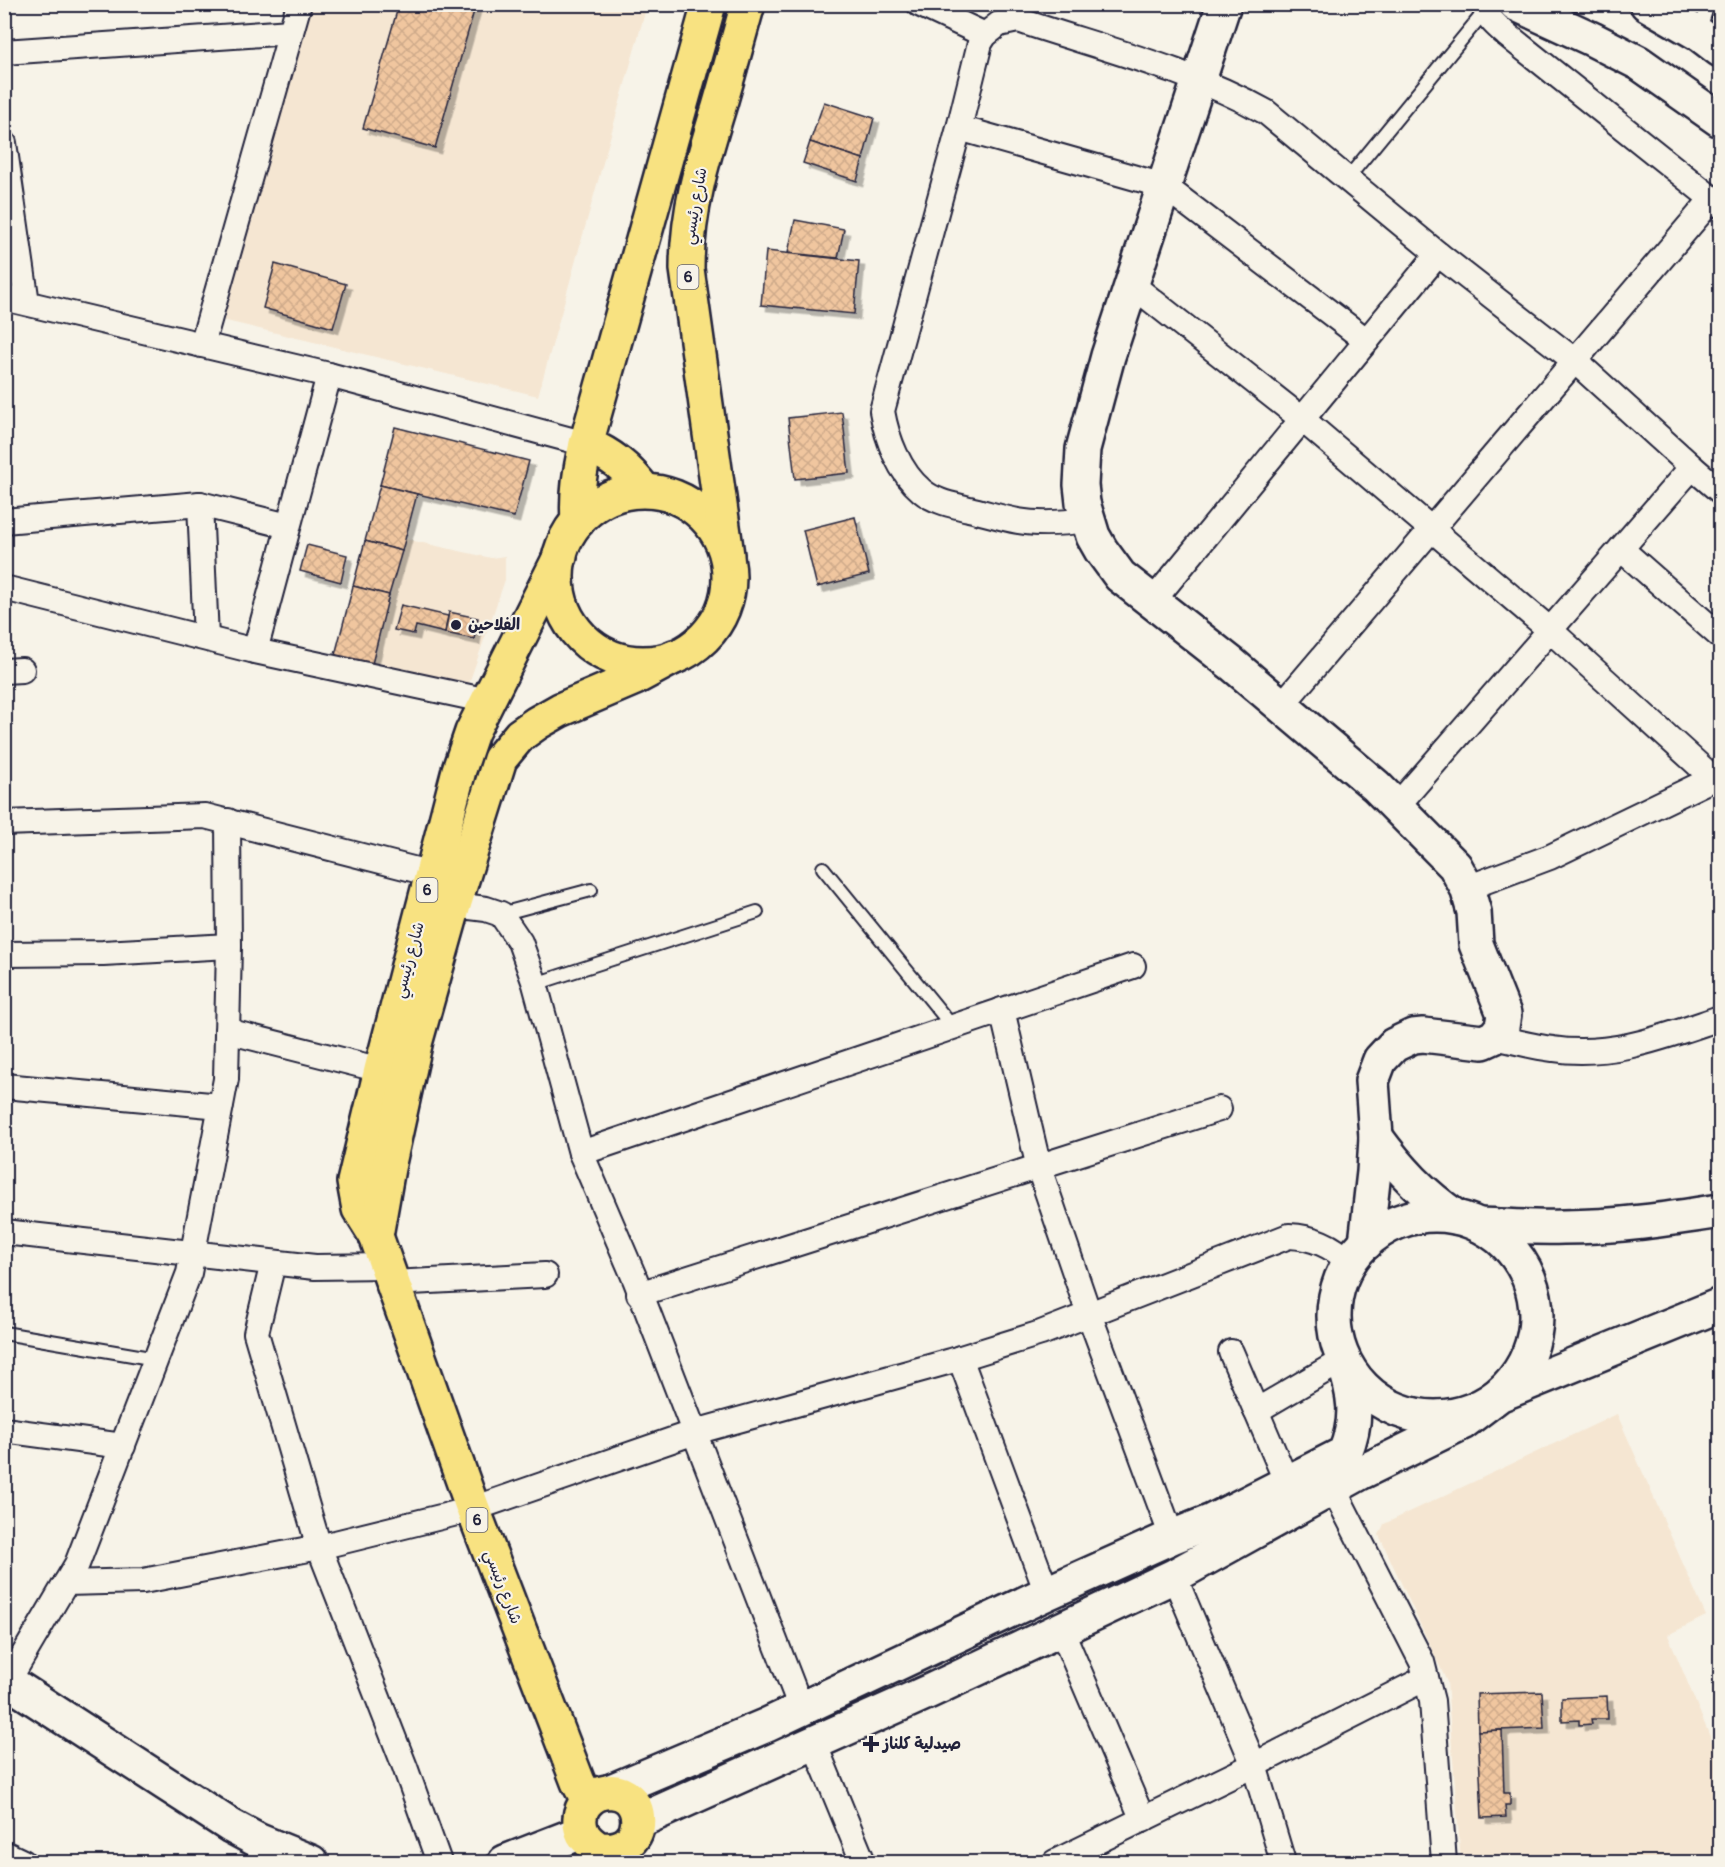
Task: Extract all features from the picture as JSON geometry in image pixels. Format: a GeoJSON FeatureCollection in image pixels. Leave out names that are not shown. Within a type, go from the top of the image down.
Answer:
{"type":"FeatureCollection","features":[{"type":"Feature","properties":{"kind":"highway","name":"شارع رئيسي"},"geometry":{"type":"LineString","coordinates":[[578,521],[579,478],[586,444],[709,4]]}},
{"type":"Feature","properties":{"kind":"highway","name":"شارع رئيسي"},"geometry":{"type":"LineString","coordinates":[[385,1262],[388,1168],[416,1040],[454,905],[500,759],[520,735],[560,710],[635,678],[696,645],[713,627],[724,605],[729,580],[727,555],[687,270],[687,246],[689,219],[701,167],[748,4]]}},
{"type":"Feature","properties":{"kind":"highway"},"geometry":{"type":"LineString","coordinates":[[586,444],[620,462],[644,490]]}},
{"type":"Feature","properties":{"kind":"highway","name":"شارع رئيسي"},"geometry":{"type":"LineString","coordinates":[[615,1845],[633,1804],[627,1797],[599,1796],[578,1782],[473,1509],[385,1262],[359,1209],[354,1182],[459,770],[472,732],[578,521],[596,505],[631,491],[644,490],[669,494],[701,513],[717,532],[727,555]]}},
{"type":"Feature","properties":{"kind":"highway","name":"شارع رئيسي"},"geometry":{"type":"LineString","coordinates":[[560,557],[558,582],[563,606],[575,628],[592,645],[613,657],[637,663],[650,663],[674,657]]}},
{"type":"Feature","properties":{"kind":"highway"},"geometry":{"type":"LineString","coordinates":[[599,1796],[580,1815],[615,1845]]}},
{"type":"Feature","properties":{"kind":"street"},"geometry":{"type":"LineString","coordinates":[[202,345],[299,4]]}},
{"type":"Feature","properties":{"kind":"street"},"geometry":{"type":"LineString","coordinates":[[919,4],[985,35]]}},
{"type":"Feature","properties":{"kind":"street"},"geometry":{"type":"LineString","coordinates":[[599,1796],[767,1725],[1047,1593],[1212,1521],[1345,1453],[1354,1422],[1355,1401],[1335,1336],[1334,1310],[1339,1286],[1358,1252],[1373,1184],[1376,1137],[1372,1081],[1380,1060],[1394,1045],[1403,1040],[1423,1035],[1483,1042],[1494,1037],[1502,1027],[1504,1014],[1476,944],[1474,912],[1467,888],[1455,866],[1376,786],[1282,705],[1120,576],[1101,550],[1087,520],[1081,485],[1083,449],[1108,356],[1224,4]]}},
{"type":"Feature","properties":{"kind":"street"},"geometry":{"type":"LineString","coordinates":[[1647,4],[1709,29]]}},
{"type":"Feature","properties":{"kind":"street"},"geometry":{"type":"LineString","coordinates":[[1282,705],[1575,361],[1717,201],[1494,24],[1495,7],[1592,39],[1639,63],[1720,120]]}},
{"type":"Feature","properties":{"kind":"street"},"geometry":{"type":"LineString","coordinates":[[1087,520],[1053,523],[1019,521],[945,503],[923,492],[902,467],[889,439],[882,411],[959,128],[977,52],[985,35],[999,24],[1018,20],[1200,80],[1266,112],[1438,254],[1575,361],[1720,491]]}},
{"type":"Feature","properties":{"kind":"street"},"geometry":{"type":"LineString","coordinates":[[4,52],[291,32]]}},
{"type":"Feature","properties":{"kind":"street"},"geometry":{"type":"LineString","coordinates":[[959,128],[1164,186],[1367,341]]}},
{"type":"Feature","properties":{"kind":"street"},"geometry":{"type":"LineString","coordinates":[[4,142],[16,300],[329,375],[586,444]]}},
{"type":"Feature","properties":{"kind":"street"},"geometry":{"type":"LineString","coordinates":[[1152,602],[1438,254]]}},
{"type":"Feature","properties":{"kind":"street"},"geometry":{"type":"LineString","coordinates":[[1131,284],[1302,419],[1550,630],[1717,777],[1550,857],[1467,888]]}},
{"type":"Feature","properties":{"kind":"street"},"geometry":{"type":"LineString","coordinates":[[255,651],[329,375]]}},
{"type":"Feature","properties":{"kind":"street"},"geometry":{"type":"LineString","coordinates":[[1396,807],[1692,467]]}},
{"type":"Feature","properties":{"kind":"street"},"geometry":{"type":"LineString","coordinates":[[4,521],[200,504],[288,525]]}},
{"type":"Feature","properties":{"kind":"street"},"geometry":{"type":"LineString","coordinates":[[200,504],[206,639]]}},
{"type":"Feature","properties":{"kind":"street"},"geometry":{"type":"LineString","coordinates":[[1621,549],[1720,636]]}},
{"type":"Feature","properties":{"kind":"street"},"geometry":{"type":"LineString","coordinates":[[4,588],[255,651],[488,701]]}},
{"type":"Feature","properties":{"kind":"street"},"geometry":{"type":"LineString","coordinates":[[4,823],[205,816],[432,874]]}},
{"type":"Feature","properties":{"kind":"street"},"geometry":{"type":"LineString","coordinates":[[228,821],[229,946],[226,1079],[189,1273],[77,1564],[6,1683],[231,1826],[284,1853],[311,1863]]}},
{"type":"Feature","properties":{"kind":"street"},"geometry":{"type":"LineString","coordinates":[[454,905],[486,909],[501,915],[520,942],[535,984],[581,1153],[635,1279],[801,1708]]}},
{"type":"Feature","properties":{"kind":"street"},"geometry":{"type":"LineString","coordinates":[[4,954],[104,953],[229,946]]}},
{"type":"Feature","properties":{"kind":"street"},"geometry":{"type":"LineString","coordinates":[[581,1153],[1133,966]]}},
{"type":"Feature","properties":{"kind":"street"},"geometry":{"type":"LineString","coordinates":[[1002,1010],[1039,1168],[1089,1314],[1172,1537]]}},
{"type":"Feature","properties":{"kind":"street"},"geometry":{"type":"LineString","coordinates":[[1494,1037],[1553,1050],[1599,1051],[1639,1045],[1720,1018]]}},
{"type":"Feature","properties":{"kind":"street"},"geometry":{"type":"LineString","coordinates":[[227,1031],[381,1070]]}},
{"type":"Feature","properties":{"kind":"street"},"geometry":{"type":"LineString","coordinates":[[4,1086],[221,1106]]}},
{"type":"Feature","properties":{"kind":"street"},"geometry":{"type":"LineString","coordinates":[[639,1294],[1219,1109]]}},
{"type":"Feature","properties":{"kind":"street"},"geometry":{"type":"LineString","coordinates":[[505,1863],[615,1845],[814,1743],[1174,1576],[1333,1488],[1462,1423],[1498,1395],[1518,1374],[1531,1348],[1536,1319],[1533,1291],[1522,1264],[1503,1242],[1416,1186],[1398,1167],[1376,1137]]}},
{"type":"Feature","properties":{"kind":"street"},"geometry":{"type":"LineString","coordinates":[[1358,1252],[1385,1228],[1408,1219],[1432,1215],[1468,1221],[1564,1227],[1668,1219],[1720,1210]]}},
{"type":"Feature","properties":{"kind":"street"},"geometry":{"type":"LineString","coordinates":[[4,1232],[315,1267],[385,1262],[545,1275]]}},
{"type":"Feature","properties":{"kind":"street"},"geometry":{"type":"LineString","coordinates":[[66,1583],[143,1581],[319,1546],[473,1509],[694,1432],[960,1358],[1041,1333],[1288,1236],[1319,1241],[1330,1246],[1358,1252]]}},
{"type":"Feature","properties":{"kind":"street"},"geometry":{"type":"LineString","coordinates":[[273,1263],[256,1333],[319,1546],[405,1767],[439,1863]]}},
{"type":"Feature","properties":{"kind":"street"},"geometry":{"type":"LineString","coordinates":[[1343,1360],[1360,1385],[1384,1404],[1412,1416],[1443,1418],[1472,1411],[1498,1395],[1720,1305]]}},
{"type":"Feature","properties":{"kind":"street"},"geometry":{"type":"LineString","coordinates":[[1231,1352],[1287,1483]]}},
{"type":"Feature","properties":{"kind":"street"},"geometry":{"type":"LineString","coordinates":[[960,1358],[1047,1593]]}},
{"type":"Feature","properties":{"kind":"street"},"geometry":{"type":"LineString","coordinates":[[1256,1411],[1343,1360]]}},
{"type":"Feature","properties":{"kind":"street"},"geometry":{"type":"LineString","coordinates":[[4,1430],[123,1446]]}},
{"type":"Feature","properties":{"kind":"street"},"geometry":{"type":"LineString","coordinates":[[1333,1488],[1417,1648],[1426,1678],[1432,1701],[1444,1863]]}},
{"type":"Feature","properties":{"kind":"street"},"geometry":{"type":"LineString","coordinates":[[1174,1576],[1254,1765],[1283,1863]]}},
{"type":"Feature","properties":{"kind":"street"},"geometry":{"type":"LineString","coordinates":[[1061,1629],[1143,1820]]}},
{"type":"Feature","properties":{"kind":"street"},"geometry":{"type":"LineString","coordinates":[[1055,1863],[1426,1678]]}},
{"type":"Feature","properties":{"kind":"street"},"geometry":{"type":"LineString","coordinates":[[814,1743],[863,1863]]}},
{"type":"Feature","properties":{"kind":"street"},"geometry":{"type":"LineString","coordinates":[[4,1853],[23,1863]]}},
{"type":"Feature","properties":{"kind":"lane"},"geometry":{"type":"LineString","coordinates":[[1347,179],[1495,7]]}},
{"type":"Feature","properties":{"kind":"lane"},"geometry":{"type":"LineString","coordinates":[[823,868],[952,1026]]}},
{"type":"Feature","properties":{"kind":"lane"},"geometry":{"type":"LineString","coordinates":[[501,915],[591,890]]}},
{"type":"Feature","properties":{"kind":"lane"},"geometry":{"type":"LineString","coordinates":[[535,984],[757,912]]}},
{"type":"Feature","properties":{"kind":"lane"},"geometry":{"type":"LineString","coordinates":[[4,1333],[156,1359]]}},
{"type":"Feature","properties":{"kind":"shaded area"},"geometry":{"type":"Polygon","coordinates":[[[312,5],[647,5],[538,396],[222,320],[312,5]]]}},
{"type":"Feature","properties":{"kind":"shaded area"},"geometry":{"type":"Polygon","coordinates":[[[405,539],[491,558],[505,556],[505,580],[468,686],[372,664],[405,539]]]}},
{"type":"Feature","properties":{"kind":"shaded area"},"geometry":{"type":"Polygon","coordinates":[[[1617,1414],[1706,1616],[1668,1635],[1720,1761],[1720,1862],[1461,1862],[1447,1682],[1379,1535],[1384,1524],[1617,1414]]]}},
{"type":"Feature","properties":{"kind":"building"},"geometry":{"type":"Polygon","coordinates":[[[399,4],[476,4],[435,148],[363,128],[399,4]]]}},
{"type":"Feature","properties":{"kind":"building"},"geometry":{"type":"Polygon","coordinates":[[[824,102],[874,118],[863,159],[810,142],[824,102]]]}},
{"type":"Feature","properties":{"kind":"building"},"geometry":{"type":"Polygon","coordinates":[[[810,142],[863,159],[857,181],[803,163],[810,142]]]}},
{"type":"Feature","properties":{"kind":"building"},"geometry":{"type":"Polygon","coordinates":[[[795,220],[844,229],[838,258],[788,253],[795,220]]]}},
{"type":"Feature","properties":{"kind":"building"},"geometry":{"type":"Polygon","coordinates":[[[766,251],[859,261],[854,314],[761,305],[766,251]]]}},
{"type":"Feature","properties":{"kind":"building"},"geometry":{"type":"Polygon","coordinates":[[[275,264],[346,284],[333,328],[263,308],[275,264]]]}},
{"type":"Feature","properties":{"kind":"building"},"geometry":{"type":"Polygon","coordinates":[[[842,412],[849,473],[795,479],[788,418],[842,412]]]}},
{"type":"Feature","properties":{"kind":"building"},"geometry":{"type":"Polygon","coordinates":[[[395,427],[529,461],[514,517],[380,485],[395,427]]]}},
{"type":"Feature","properties":{"kind":"building"},"geometry":{"type":"Polygon","coordinates":[[[380,485],[417,494],[402,551],[365,541],[380,485]]]}},
{"type":"Feature","properties":{"kind":"building"},"geometry":{"type":"Polygon","coordinates":[[[855,517],[869,574],[817,587],[803,530],[855,517]]]}},
{"type":"Feature","properties":{"kind":"building"},"geometry":{"type":"Polygon","coordinates":[[[365,541],[402,551],[389,595],[353,586],[365,541]]]}},
{"type":"Feature","properties":{"kind":"building"},"geometry":{"type":"Polygon","coordinates":[[[307,545],[347,555],[341,582],[300,571],[307,545]]]}},
{"type":"Feature","properties":{"kind":"building"},"geometry":{"type":"Polygon","coordinates":[[[353,586],[389,595],[372,664],[335,655],[353,586]]]}},
{"type":"Feature","properties":{"kind":"building"},"geometry":{"type":"Polygon","coordinates":[[[401,605],[448,616],[445,633],[416,626],[414,634],[394,630],[401,605]]]}},
{"type":"Feature","properties":{"kind":"building"},"geometry":{"type":"Polygon","coordinates":[[[449,612],[478,618],[474,639],[445,633],[449,612]]]}},
{"type":"Feature","properties":{"kind":"building"},"geometry":{"type":"Polygon","coordinates":[[[1542,1692],[1544,1728],[1478,1731],[1477,1694],[1542,1692]]]}},
{"type":"Feature","properties":{"kind":"building"},"geometry":{"type":"Polygon","coordinates":[[[1607,1696],[1608,1719],[1591,1719],[1592,1724],[1579,1725],[1579,1720],[1562,1721],[1562,1698],[1607,1696]]]}},
{"type":"Feature","properties":{"kind":"building"},"geometry":{"type":"Polygon","coordinates":[[[1502,1730],[1504,1793],[1510,1793],[1510,1805],[1505,1805],[1506,1817],[1482,1818],[1478,1731],[1502,1730]]]}},
{"type":"Feature","properties":{"kind":"place","name":"الفلاحين"},"geometry":{"type":"Point","coordinates":[456,625]}},
{"type":"Feature","properties":{"kind":"place","name":"صيدلية كلناز"},"geometry":{"type":"Point","coordinates":[871,1744]}}]}
